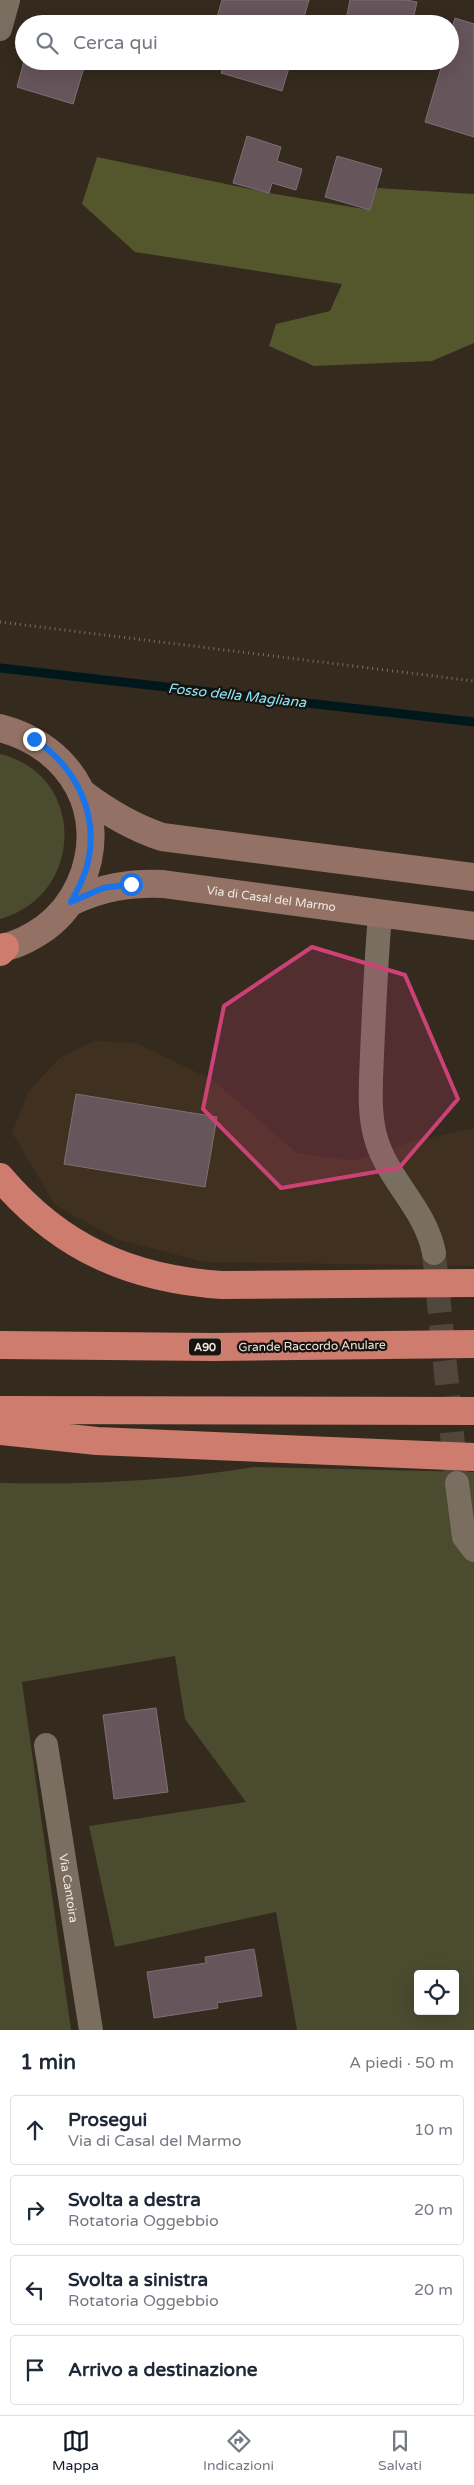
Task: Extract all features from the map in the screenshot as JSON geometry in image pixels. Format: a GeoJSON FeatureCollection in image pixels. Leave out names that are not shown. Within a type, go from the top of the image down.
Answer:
{"type":"FeatureCollection","features":[{"type":"Feature","properties":{"kind":"highway"},"geometry":{"type":"LineString","coordinates":[[0,1177],[37,1216],[54,1230],[118,1265],[148,1274],[190,1283],[222,1285],[468,1283]]}},
{"type":"Feature","properties":{"kind":"highway","name":"Grande Raccordo Anulare"},"geometry":{"type":"LineString","coordinates":[[0,1345],[214,1347],[474,1344]]}},
{"type":"Feature","properties":{"kind":"highway"},"geometry":{"type":"LineString","coordinates":[[0,1410],[472,1411]]}},
{"type":"Feature","properties":{"kind":"highway"},"geometry":{"type":"LineString","coordinates":[[0,1432],[97,1441],[474,1457]]}},
{"type":"Feature","properties":{"kind":"main road"},"geometry":{"type":"LineString","coordinates":[[0,728],[34,739],[62,762],[82,793],[91,830],[86,868],[71,902],[53,922],[30,938],[2,949]]}},
{"type":"Feature","properties":{"kind":"main road"},"geometry":{"type":"LineString","coordinates":[[82,793],[109,813],[137,828],[162,837],[474,877]]}},
{"type":"Feature","properties":{"kind":"main road","name":"Via di Casal del Marmo"},"geometry":{"type":"LineString","coordinates":[[71,902],[103,888],[143,883],[474,926]]}},
{"type":"Feature","properties":{"kind":"street"},"geometry":{"type":"LineString","coordinates":[[0,29],[8,0]]}},
{"type":"Feature","properties":{"kind":"street"},"geometry":{"type":"LineString","coordinates":[[380,915],[374,988],[371,1092],[374,1131],[377,1144],[429,1232],[434,1253]]}},
{"type":"Feature","properties":{"kind":"street"},"geometry":{"type":"LineString","coordinates":[[457,1482],[464,1538],[474,1550]]}},
{"type":"Feature","properties":{"kind":"street","name":"Via Cantoira"},"geometry":{"type":"LineString","coordinates":[[46,1745],[91,2030]]}},
{"type":"Feature","properties":{"kind":"path"},"geometry":{"type":"LineString","coordinates":[[0,622],[474,681]]}},
{"type":"Feature","properties":{"kind":"highlighted area"},"geometry":{"type":"Polygon","coordinates":[[[312,947],[405,975],[458,1099],[399,1168],[281,1188],[203,1109],[224,1006],[312,947]]]}},
{"type":"Feature","properties":{"kind":"shaded area"},"geometry":{"type":"Polygon","coordinates":[[[94,1041],[136,1043],[213,1080],[297,1153],[353,1161],[414,1141],[474,1128],[474,1266],[204,1262],[116,1239],[55,1205],[12,1133],[28,1092],[59,1058],[94,1041]]]}},
{"type":"Feature","properties":{"kind":"green space"},"geometry":{"type":"Polygon","coordinates":[[[97,157],[269,193],[370,210],[377,188],[474,194],[474,343],[432,361],[314,366],[269,346],[276,324],[330,311],[342,284],[135,252],[82,204],[97,157]]]}},
{"type":"Feature","properties":{"kind":"green space"},"geometry":{"type":"Polygon","coordinates":[[[0,754],[28,766],[48,785],[60,809],[64,835],[60,862],[48,886],[28,906],[0,919],[0,754]]]}},
{"type":"Feature","properties":{"kind":"green space"},"geometry":{"type":"Polygon","coordinates":[[[254,1467],[474,1472],[474,2030],[297,2030],[276,1912],[115,1947],[89,1826],[246,1802],[185,1719],[175,1656],[22,1682],[71,2030],[0,2030],[0,1483],[127,1481],[191,1476],[254,1467]]]}},
{"type":"Feature","properties":{"kind":"building"},"geometry":{"type":"Polygon","coordinates":[[[222,0],[309,0],[305,15],[218,15],[222,0]]]}},
{"type":"Feature","properties":{"kind":"building"},"geometry":{"type":"Polygon","coordinates":[[[350,0],[406,0],[417,2],[414,15],[347,15],[350,0]]]}},
{"type":"Feature","properties":{"kind":"building"},"geometry":{"type":"Polygon","coordinates":[[[459,19],[474,24],[474,137],[425,122],[440,70],[459,70],[459,19]]]}},
{"type":"Feature","properties":{"kind":"building"},"geometry":{"type":"Polygon","coordinates":[[[22,70],[83,70],[73,104],[17,87],[22,70]]]}},
{"type":"Feature","properties":{"kind":"building"},"geometry":{"type":"Polygon","coordinates":[[[222,70],[288,70],[282,91],[221,73],[222,70]]]}},
{"type":"Feature","properties":{"kind":"building"},"geometry":{"type":"Polygon","coordinates":[[[247,136],[281,147],[277,161],[302,169],[296,190],[272,183],[269,193],[233,183],[247,136]]]}},
{"type":"Feature","properties":{"kind":"building"},"geometry":{"type":"Polygon","coordinates":[[[337,156],[382,169],[370,210],[325,197],[337,156]]]}},
{"type":"Feature","properties":{"kind":"building"},"geometry":{"type":"Polygon","coordinates":[[[76,1094],[217,1117],[205,1187],[64,1164],[76,1094]]]}},
{"type":"Feature","properties":{"kind":"building"},"geometry":{"type":"Polygon","coordinates":[[[156,1708],[168,1792],[114,1799],[103,1715],[156,1708]]]}},
{"type":"Feature","properties":{"kind":"building"},"geometry":{"type":"Polygon","coordinates":[[[254,1949],[262,1996],[217,2003],[218,2008],[154,2018],[147,1972],[206,1963],[205,1957],[254,1949]]]}},
{"type":"Feature","properties":{"kind":"waterway","name":"Fosso della Magliana"},"geometry":{"type":"LineString","coordinates":[[0,668],[474,722]]}},
{"type":"Feature","properties":{"kind":"tunnel"},"geometry":{"type":"LineString","coordinates":[[434,1253],[456,1475]]}},
{"type":"Feature","properties":{"kind":"route"},"geometry":{"type":"LineString","coordinates":[[34,739],[62,762],[82,793],[88,812],[91,830],[90,849],[86,868],[71,902],[103,888],[131,884]]}}]}
